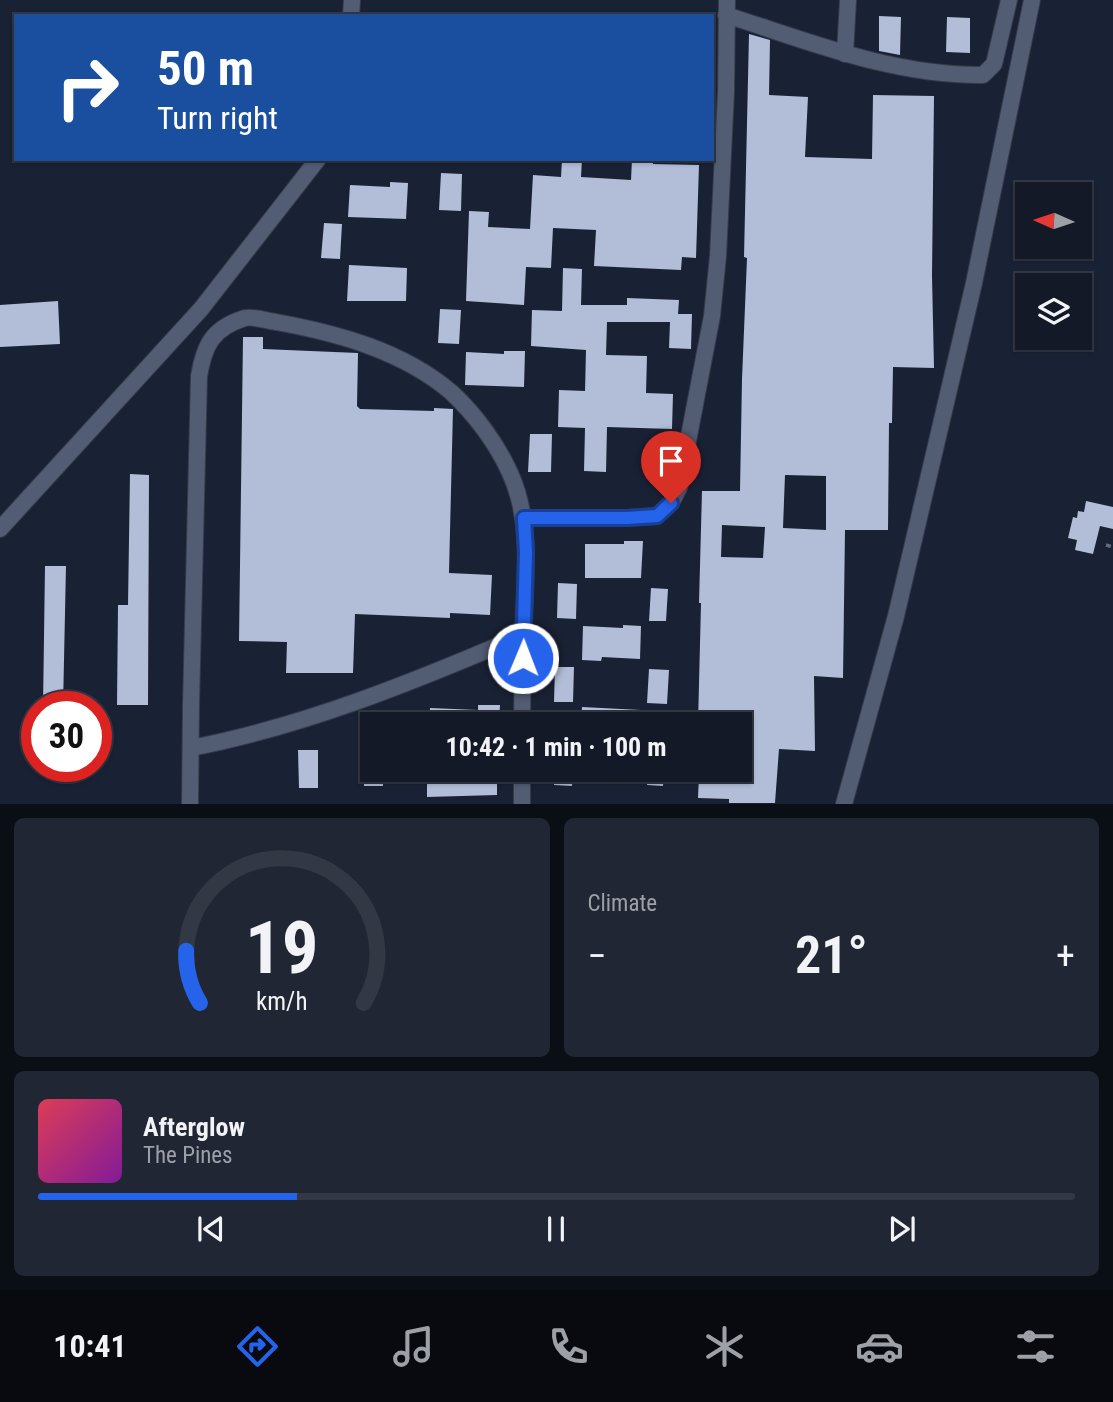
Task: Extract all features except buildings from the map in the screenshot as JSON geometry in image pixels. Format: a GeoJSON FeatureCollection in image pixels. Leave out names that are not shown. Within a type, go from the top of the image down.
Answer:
{"type":"FeatureCollection","features":[{"type":"Feature","properties":{"kind":"street"},"geometry":{"type":"LineString","coordinates":[[845,54],[848,0]]}},
{"type":"Feature","properties":{"kind":"street"},"geometry":{"type":"LineString","coordinates":[[524,518],[657,516],[671,503],[679,488],[714,304],[726,92],[727,8],[845,54],[917,71],[983,75],[989,72],[994,64],[1009,0]]}},
{"type":"Feature","properties":{"kind":"street"},"geometry":{"type":"LineString","coordinates":[[844,803],[896,616],[974,283],[1032,0]]}},
{"type":"Feature","properties":{"kind":"street"},"geometry":{"type":"LineString","coordinates":[[0,529],[201,309],[316,161]]}},
{"type":"Feature","properties":{"kind":"street"},"geometry":{"type":"LineString","coordinates":[[190,803],[199,376],[203,351],[219,331],[247,317],[323,331],[377,350],[419,369],[451,393],[474,418],[500,454],[515,485],[524,518],[526,552],[522,712]]}},
{"type":"Feature","properties":{"kind":"street"},"geometry":{"type":"LineString","coordinates":[[191,748],[260,733],[436,672],[523,635]]}},
{"type":"Feature","properties":{"kind":"street"},"geometry":{"type":"LineString","coordinates":[[522,782],[522,803]]}},
{"type":"Feature","properties":{"kind":"path"},"geometry":{"type":"LineString","coordinates":[[1106,545],[1113,547]]}},
{"type":"Feature","properties":{"kind":"route"},"geometry":{"type":"LineString","coordinates":[[523,658],[526,552],[524,518],[657,516],[671,503]]}}]}
